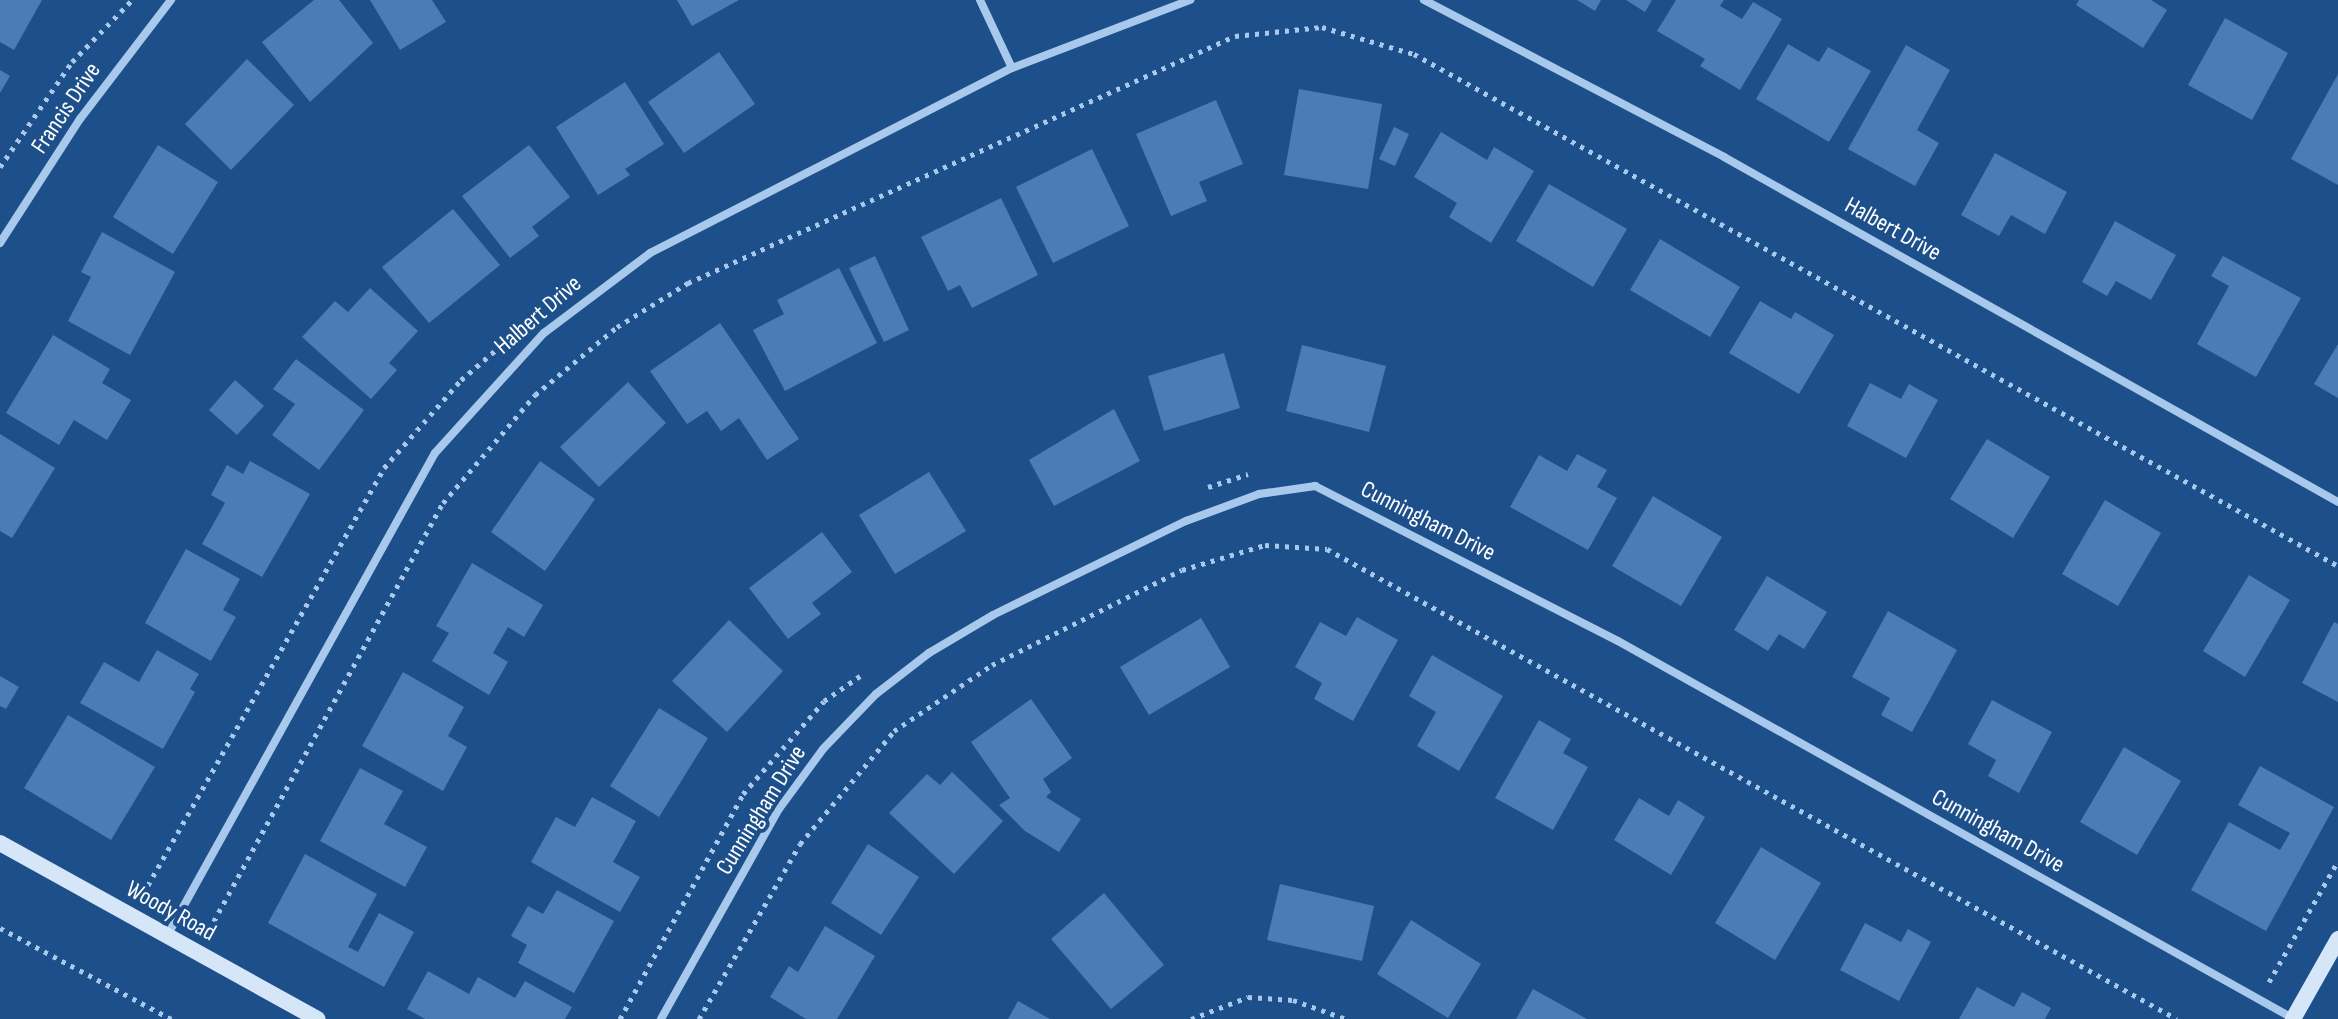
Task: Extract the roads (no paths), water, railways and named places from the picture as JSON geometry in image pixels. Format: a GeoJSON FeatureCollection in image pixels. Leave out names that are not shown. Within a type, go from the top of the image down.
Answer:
{"type":"FeatureCollection","features":[{"type":"Feature","properties":{"kind":"street","name":"Francis Drive"},"geometry":{"type":"LineString","coordinates":[[0,243],[80,119],[171,0]]}},
{"type":"Feature","properties":{"kind":"street"},"geometry":{"type":"LineString","coordinates":[[980,0],[1012,68]]}},
{"type":"Feature","properties":{"kind":"street","name":"Halbert Drive"},"geometry":{"type":"LineString","coordinates":[[167,936],[435,453],[510,365],[588,295],[650,253],[1012,68],[1190,0]]}},
{"type":"Feature","properties":{"kind":"street","name":"Halbert Drive"},"geometry":{"type":"LineString","coordinates":[[1424,0],[1724,157],[2338,502]]}},
{"type":"Feature","properties":{"kind":"street","name":"Cunningham Drive"},"geometry":{"type":"LineString","coordinates":[[661,1019],[779,809],[823,749],[876,694],[929,653],[993,615],[1186,521],[1259,494],[1315,486],[1618,641],[2293,1019]]}},
{"type":"Feature","properties":{"kind":"street","name":"Woody Road"},"geometry":{"type":"LineString","coordinates":[[0,843],[318,1019]]}},
{"type":"Feature","properties":{"kind":"street"},"geometry":{"type":"LineString","coordinates":[[2293,1019],[2338,939]]}}]}
